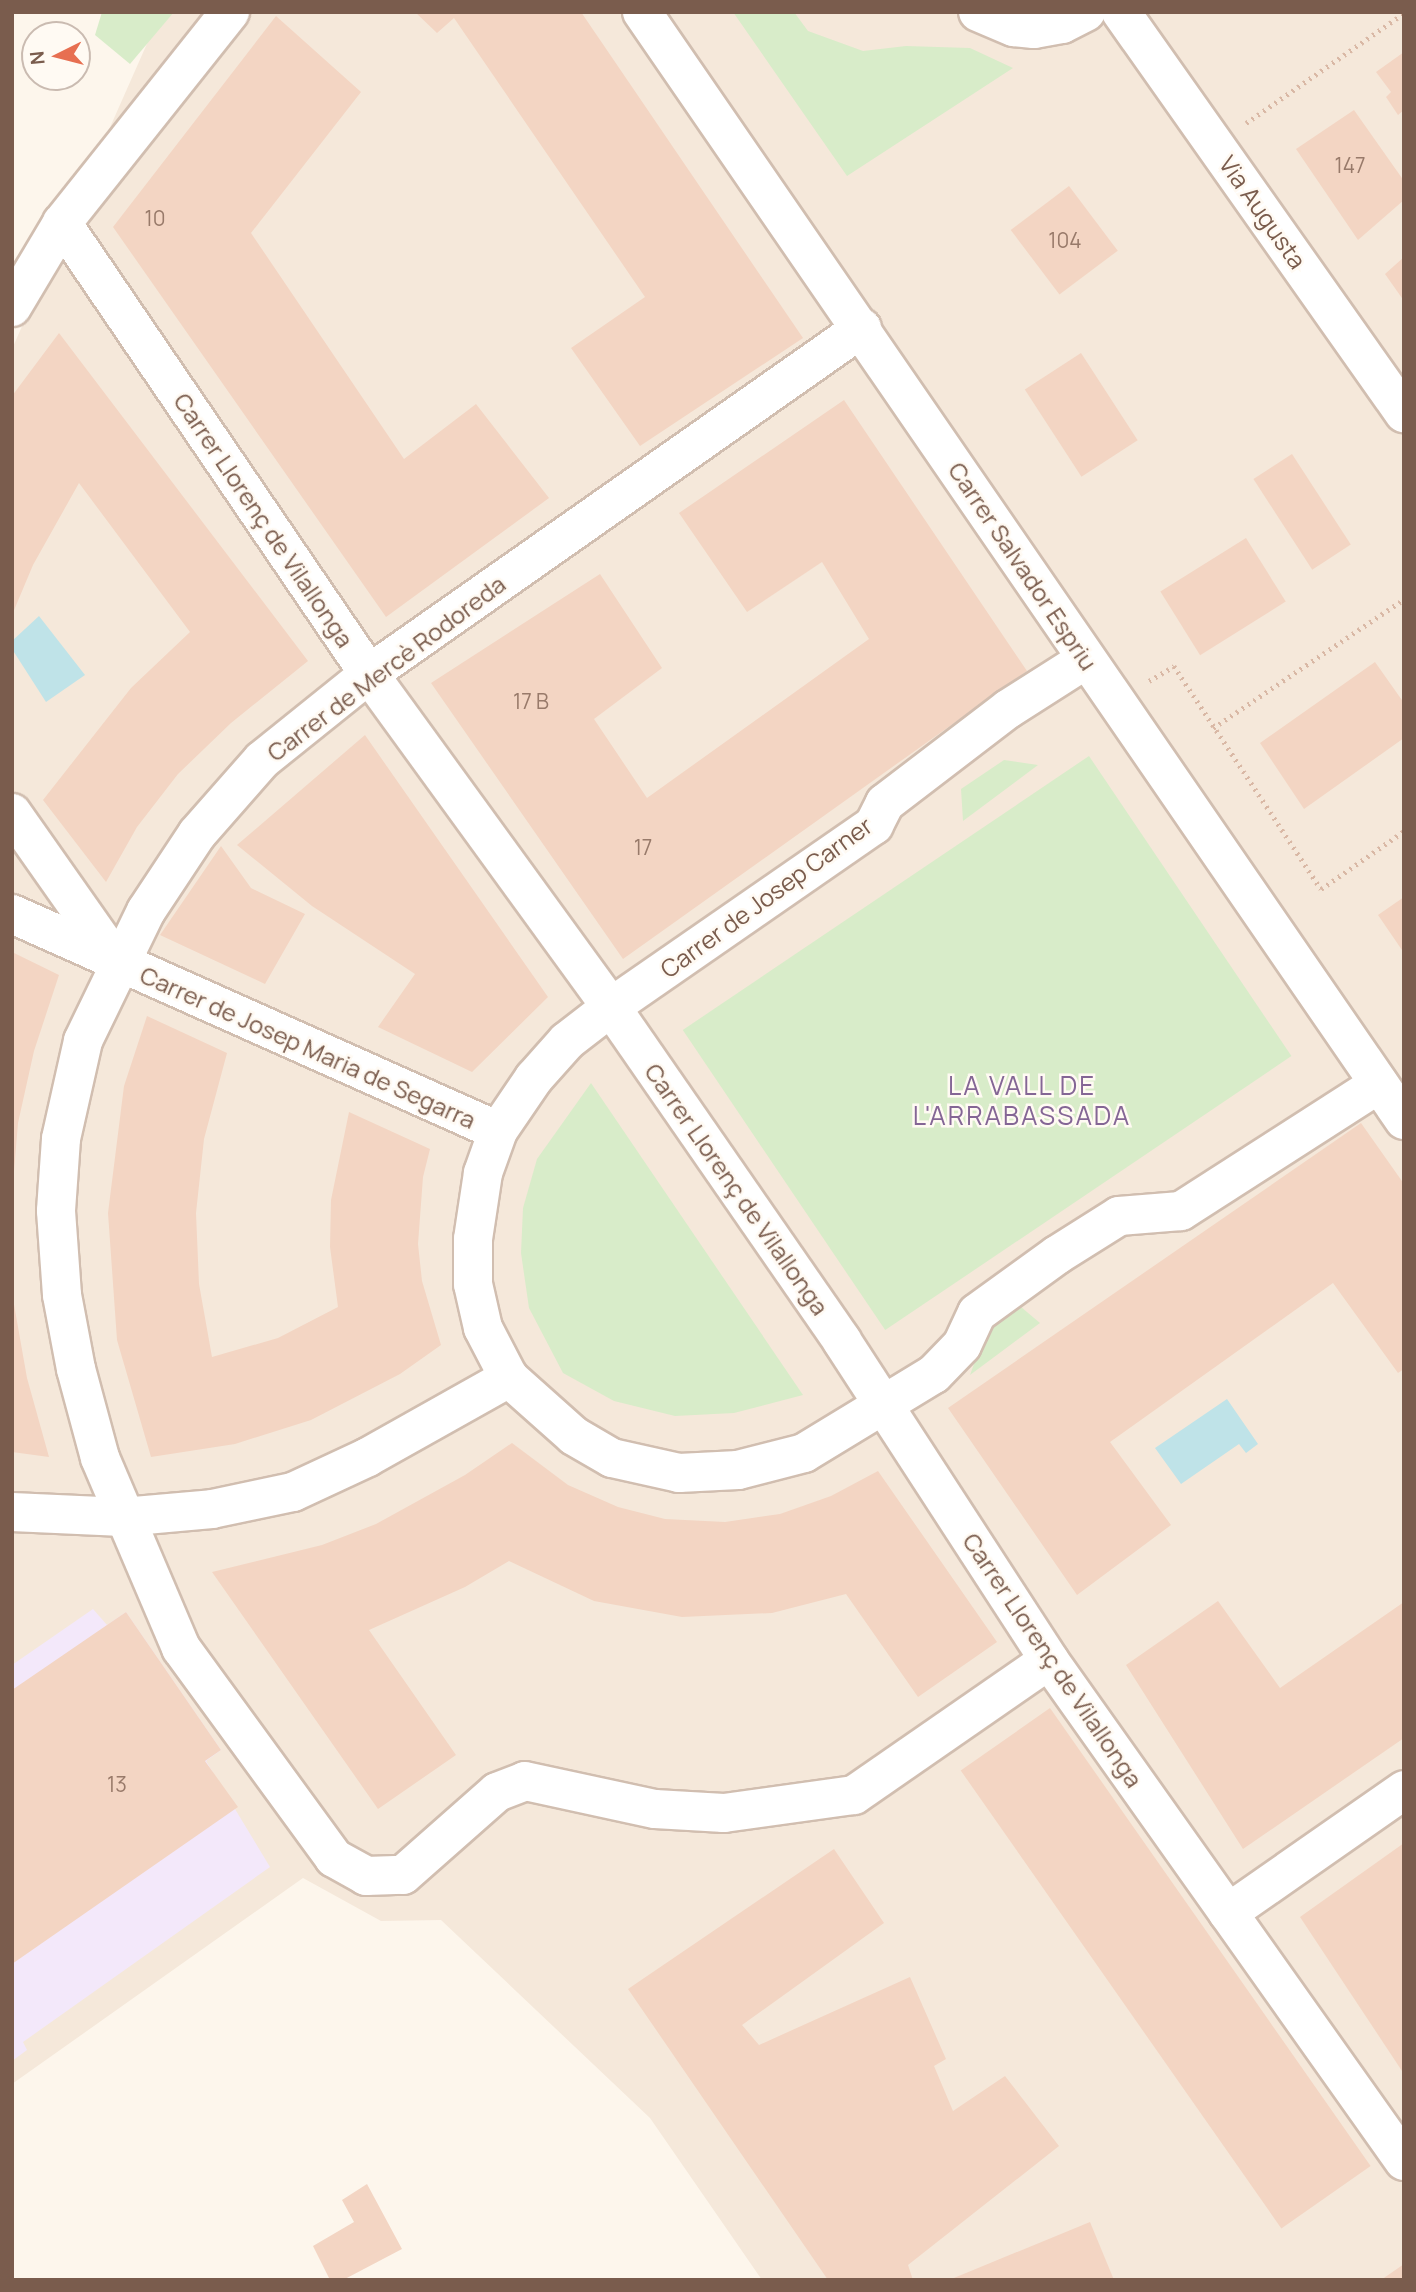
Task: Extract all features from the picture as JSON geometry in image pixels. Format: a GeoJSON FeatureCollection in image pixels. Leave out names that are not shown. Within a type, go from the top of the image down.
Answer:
{"type":"FeatureCollection","features":[{"type":"Feature","properties":{"kind":"street"},"geometry":{"type":"LineString","coordinates":[[12,307],[62,223],[230,12]]}},
{"type":"Feature","properties":{"kind":"street","name":"Carrer Salvador Espriu"},"geometry":{"type":"LineString","coordinates":[[642,12],[862,328],[1085,660],[1404,1121]]}},
{"type":"Feature","properties":{"kind":"street"},"geometry":{"type":"LineString","coordinates":[[978,12],[1014,27],[1034,29],[1062,23],[1086,12]]}},
{"type":"Feature","properties":{"kind":"street","name":"Via Augusta"},"geometry":{"type":"LineString","coordinates":[[1121,12],[1404,413]]}},
{"type":"Feature","properties":{"kind":"street","name":"Carrer Llorenç de Vilallonga"},"geometry":{"type":"LineString","coordinates":[[62,223],[369,674],[611,1007],[883,1406],[1049,1660],[1404,2161]]}},
{"type":"Feature","properties":{"kind":"street","name":"Carrer de Mercè Rodoreda"},"geometry":{"type":"LineString","coordinates":[[862,328],[369,674],[262,760],[197,834],[117,963],[83,1041],[61,1139],[56,1211],[62,1296],[76,1369],[100,1458],[181,1648],[334,1858],[366,1876],[403,1875],[497,1792],[525,1781],[655,1809],[724,1813],[854,1795],[1049,1660]]}},
{"type":"Feature","properties":{"kind":"street","name":"Carrer de Josep Carner"},"geometry":{"type":"LineString","coordinates":[[1085,660],[1008,709],[885,803],[874,825],[611,1007],[567,1041],[534,1078],[498,1131],[482,1173],[473,1239],[473,1284],[483,1328],[509,1377],[574,1436],[612,1458],[679,1473],[738,1470],[804,1453],[934,1374],[962,1345],[977,1313],[1057,1255],[1119,1216],[1181,1212],[1379,1084]]}},
{"type":"Feature","properties":{"kind":"street","name":"Carrer de Josep Maria de Segarra"},"geometry":{"type":"LineString","coordinates":[[12,813],[117,963]]}},
{"type":"Feature","properties":{"kind":"street","name":"Carrer de Josep Maria de Segarra"},"geometry":{"type":"LineString","coordinates":[[12,914],[498,1131]]}},
{"type":"Feature","properties":{"kind":"street"},"geometry":{"type":"LineString","coordinates":[[12,1512],[123,1517],[212,1509],[293,1492],[391,1445],[509,1377]]}},
{"type":"Feature","properties":{"kind":"street"},"geometry":{"type":"LineString","coordinates":[[1228,1913],[1404,1790]]}},
{"type":"Feature","properties":{"kind":"path"},"geometry":{"type":"LineString","coordinates":[[1216,144],[1404,13]]}},
{"type":"Feature","properties":{"kind":"path"},"geometry":{"type":"LineString","coordinates":[[1213,728],[1404,599]]}},
{"type":"Feature","properties":{"kind":"path"},"geometry":{"type":"LineString","coordinates":[[1115,703],[1174,666],[1321,889],[1404,831]]}},
{"type":"Feature","properties":{"kind":"shaded area"},"geometry":{"type":"Polygon","coordinates":[[[161,12],[1404,12],[1404,2280],[762,2280],[650,2118],[441,1920],[381,1921],[303,1878],[12,2084],[12,349],[161,12]]]}},
{"type":"Feature","properties":{"kind":"shaded area"},"geometry":{"type":"Polygon","coordinates":[[[93,1609],[107,1625],[126,1612],[221,1750],[206,1761],[270,1867],[23,2042],[27,2050],[12,2061],[12,1665],[93,1609]]]}},
{"type":"Feature","properties":{"kind":"green space"},"geometry":{"type":"Polygon","coordinates":[[[102,12],[174,12],[130,64],[95,35],[102,12]]]}},
{"type":"Feature","properties":{"kind":"green space"},"geometry":{"type":"Polygon","coordinates":[[[733,12],[794,12],[808,31],[863,51],[906,46],[970,48],[1013,68],[847,176],[733,12]]]}},
{"type":"Feature","properties":{"kind":"green space"},"geometry":{"type":"Polygon","coordinates":[[[1089,756],[1291,1056],[885,1330],[683,1030],[1089,756]]]}},
{"type":"Feature","properties":{"kind":"green space"},"geometry":{"type":"Polygon","coordinates":[[[1004,760],[1038,765],[963,821],[961,789],[1004,760]]]}},
{"type":"Feature","properties":{"kind":"green space"},"geometry":{"type":"Polygon","coordinates":[[[591,1083],[803,1395],[734,1413],[675,1416],[614,1401],[563,1373],[529,1308],[521,1253],[523,1208],[537,1159],[591,1083]]]}},
{"type":"Feature","properties":{"kind":"green space"},"geometry":{"type":"Polygon","coordinates":[[[1015,1302],[1040,1323],[970,1375],[987,1328],[1015,1302]]]}},
{"type":"Feature","properties":{"kind":"water"},"geometry":{"type":"Polygon","coordinates":[[[39,616],[85,675],[46,702],[12,649],[12,641],[39,616]]]}},
{"type":"Feature","properties":{"kind":"water"},"geometry":{"type":"Polygon","coordinates":[[[1227,1399],[1258,1444],[1246,1453],[1239,1444],[1181,1484],[1155,1448],[1227,1399]]]}},
{"type":"Feature","properties":{"kind":"building"},"geometry":{"type":"Polygon","coordinates":[[[415,12],[581,12],[803,338],[640,446],[571,348],[645,297],[454,18],[437,33],[415,12]]]}},
{"type":"Feature","properties":{"kind":"building"},"geometry":{"type":"Polygon","coordinates":[[[276,16],[361,92],[251,233],[404,459],[476,404],[549,498],[386,617],[113,227],[276,16]]]}},
{"type":"Feature","properties":{"kind":"building"},"geometry":{"type":"Polygon","coordinates":[[[1404,52],[1404,110],[1398,115],[1386,97],[1391,92],[1376,72],[1404,52]]]}},
{"type":"Feature","properties":{"kind":"building"},"geometry":{"type":"Polygon","coordinates":[[[1354,110],[1404,181],[1404,200],[1358,240],[1296,149],[1354,110]]]}},
{"type":"Feature","properties":{"kind":"building"},"geometry":{"type":"Polygon","coordinates":[[[1069,186],[1118,251],[1059,295],[1011,230],[1069,186]]]}},
{"type":"Feature","properties":{"kind":"building"},"geometry":{"type":"Polygon","coordinates":[[[1404,257],[1404,301],[1385,274],[1404,257]]]}},
{"type":"Feature","properties":{"kind":"building"},"geometry":{"type":"Polygon","coordinates":[[[59,333],[308,661],[231,723],[178,774],[137,827],[106,882],[43,800],[131,688],[190,632],[79,483],[33,565],[12,615],[12,396],[59,333]]]}},
{"type":"Feature","properties":{"kind":"building"},"geometry":{"type":"Polygon","coordinates":[[[1081,353],[1138,440],[1081,477],[1025,389],[1081,353]]]}},
{"type":"Feature","properties":{"kind":"building"},"geometry":{"type":"Polygon","coordinates":[[[844,400],[1027,671],[623,959],[431,683],[600,574],[662,668],[594,719],[647,798],[869,639],[822,562],[747,612],[679,513],[844,400]]]}},
{"type":"Feature","properties":{"kind":"building"},"geometry":{"type":"Polygon","coordinates":[[[1292,454],[1351,545],[1312,570],[1253,479],[1292,454]]]}},
{"type":"Feature","properties":{"kind":"building"},"geometry":{"type":"Polygon","coordinates":[[[1246,538],[1286,602],[1200,655],[1160,592],[1246,538]]]}},
{"type":"Feature","properties":{"kind":"building"},"geometry":{"type":"Polygon","coordinates":[[[1375,662],[1404,703],[1404,738],[1304,809],[1260,743],[1375,662]]]}},
{"type":"Feature","properties":{"kind":"building"},"geometry":{"type":"Polygon","coordinates":[[[365,735],[548,997],[472,1072],[378,1027],[415,974],[312,906],[237,845],[365,735]]]}},
{"type":"Feature","properties":{"kind":"building"},"geometry":{"type":"Polygon","coordinates":[[[221,846],[251,888],[305,914],[265,984],[160,935],[221,846]]]}},
{"type":"Feature","properties":{"kind":"building"},"geometry":{"type":"Polygon","coordinates":[[[1404,897],[1404,953],[1378,915],[1404,897]]]}},
{"type":"Feature","properties":{"kind":"building"},"geometry":{"type":"Polygon","coordinates":[[[12,952],[59,975],[34,1051],[18,1123],[14,1171],[12,952]]]}},
{"type":"Feature","properties":{"kind":"building"},"geometry":{"type":"Polygon","coordinates":[[[147,1016],[227,1053],[204,1139],[196,1213],[199,1284],[212,1357],[278,1338],[338,1307],[330,1247],[331,1200],[349,1112],[430,1149],[423,1177],[418,1244],[422,1281],[441,1345],[400,1374],[311,1420],[235,1444],[151,1457],[117,1340],[108,1213],[124,1086],[147,1016]]]}},
{"type":"Feature","properties":{"kind":"building"},"geometry":{"type":"Polygon","coordinates":[[[1361,1123],[1404,1184],[1404,1369],[1398,1373],[1333,1283],[1110,1442],[1171,1525],[1077,1595],[948,1408],[1361,1123]]]}},
{"type":"Feature","properties":{"kind":"building"},"geometry":{"type":"Polygon","coordinates":[[[12,1293],[27,1378],[49,1457],[12,1452],[12,1293]]]}},
{"type":"Feature","properties":{"kind":"building"},"geometry":{"type":"Polygon","coordinates":[[[512,1443],[568,1485],[618,1507],[665,1519],[725,1522],[780,1514],[831,1496],[878,1471],[997,1642],[918,1697],[846,1594],[772,1613],[682,1617],[594,1601],[509,1561],[465,1587],[369,1630],[456,1755],[378,1809],[212,1572],[322,1545],[376,1524],[465,1475],[512,1443]]]}},
{"type":"Feature","properties":{"kind":"building"},"geometry":{"type":"Polygon","coordinates":[[[1218,1601],[1280,1688],[1404,1602],[1404,1738],[1243,1849],[1126,1665],[1218,1601]]]}},
{"type":"Feature","properties":{"kind":"building"},"geometry":{"type":"Polygon","coordinates":[[[126,1612],[221,1750],[205,1761],[238,1807],[12,1964],[12,1690],[126,1612]]]}},
{"type":"Feature","properties":{"kind":"building"},"geometry":{"type":"Polygon","coordinates":[[[1050,1708],[1371,2166],[1281,2228],[961,1771],[1050,1708]]]}},
{"type":"Feature","properties":{"kind":"building"},"geometry":{"type":"Polygon","coordinates":[[[1404,1843],[1404,2074],[1300,1917],[1404,1843]]]}},
{"type":"Feature","properties":{"kind":"building"},"geometry":{"type":"Polygon","coordinates":[[[834,1849],[884,1923],[742,2025],[759,2045],[910,1977],[946,2059],[934,2066],[953,2111],[1005,2076],[1059,2146],[908,2265],[913,2280],[828,2280],[628,1989],[834,1849]]]}},
{"type":"Feature","properties":{"kind":"building"},"geometry":{"type":"Polygon","coordinates":[[[367,2184],[402,2249],[343,2280],[330,2280],[313,2246],[354,2222],[342,2200],[367,2184]]]}},
{"type":"Feature","properties":{"kind":"building"},"geometry":{"type":"Polygon","coordinates":[[[1090,2222],[1114,2280],[949,2280],[1090,2222]]]}},
{"type":"Feature","properties":{"kind":"building"},"geometry":{"type":"Polygon","coordinates":[[[1404,2264],[1404,2280],[1381,2280],[1404,2264]]]}},
{"type":"Feature","properties":{"kind":"district","name":"LA VALL DE L'ARRABASSADA"},"geometry":{"type":"Point","coordinates":[1022,1101]}}]}
